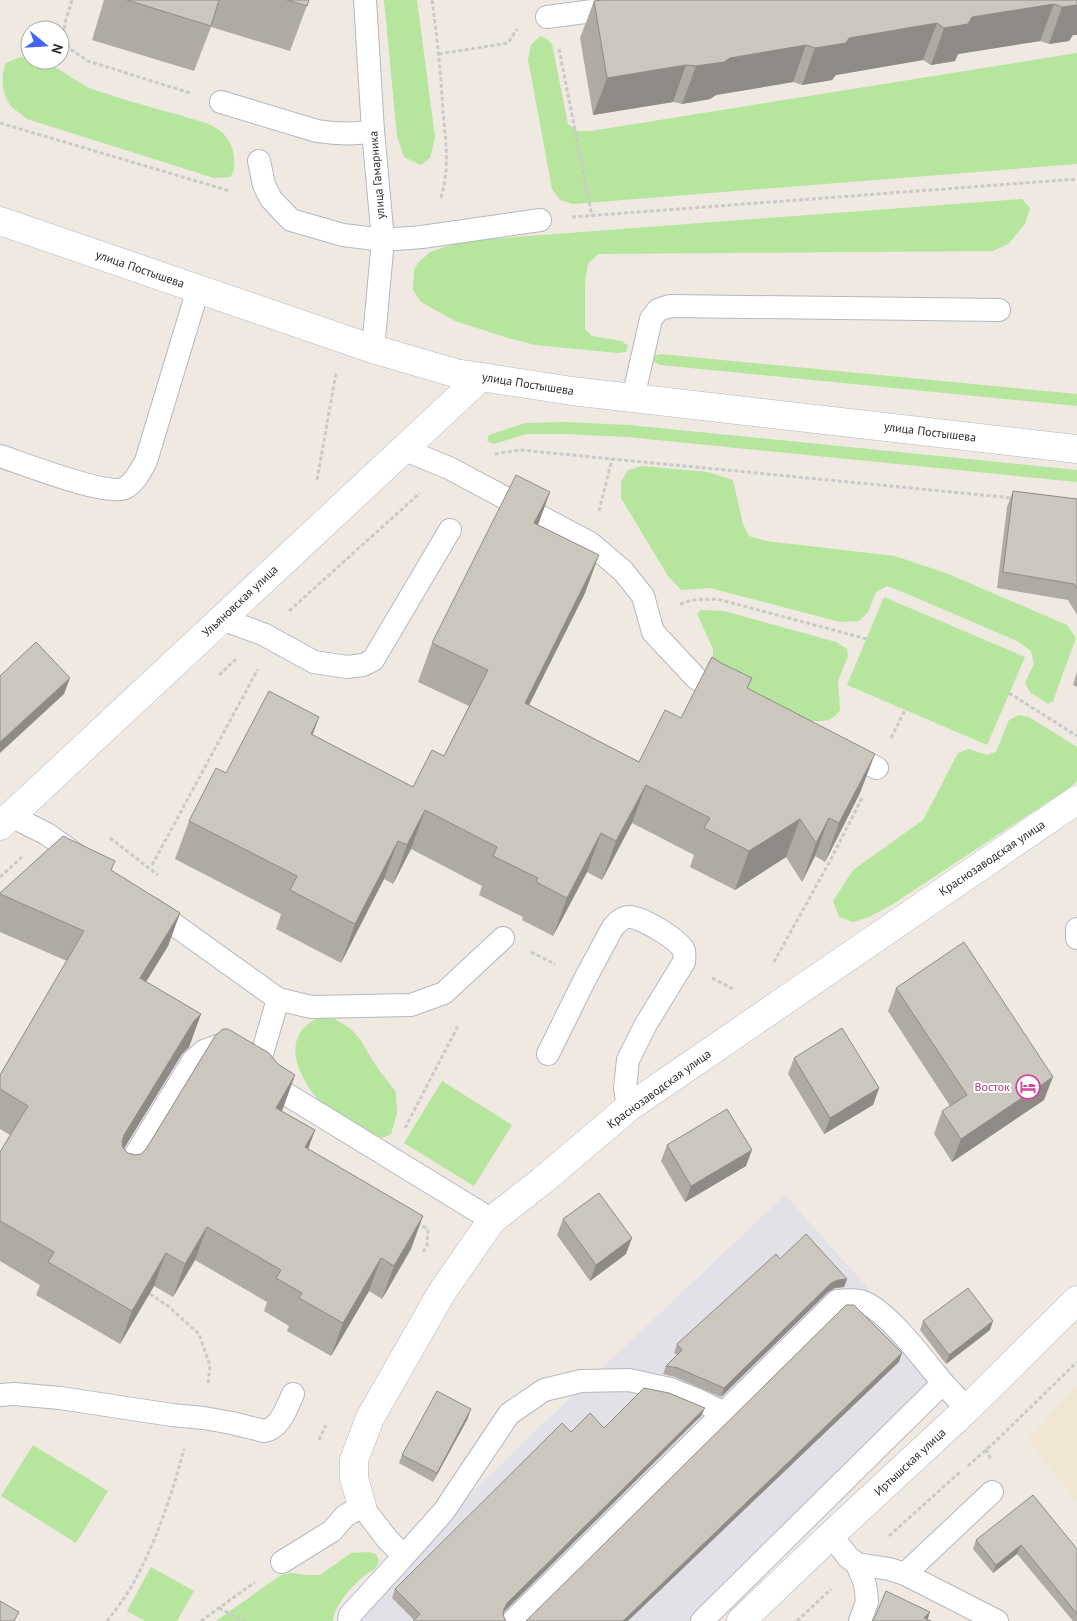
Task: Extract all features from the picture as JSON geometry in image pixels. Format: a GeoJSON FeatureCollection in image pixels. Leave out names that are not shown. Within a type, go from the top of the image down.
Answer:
{"type":"FeatureCollection","features":[{"type":"Feature","properties":{"kind":"street","name":"улица Постышева"},"geometry":{"type":"LineString","coordinates":[[0,221],[373,349],[455,373],[572,392],[1077,449]]}},
{"type":"Feature","properties":{"kind":"street","name":"Ульяновская улица"},"geometry":{"type":"LineString","coordinates":[[5,821],[481,378]]}},
{"type":"Feature","properties":{"kind":"street","name":"Краснозаводская улица"},"geometry":{"type":"LineString","coordinates":[[362,1506],[354,1478],[354,1460],[370,1418],[442,1292],[492,1220],[542,1181],[628,1108],[1077,800]]}},
{"type":"Feature","properties":{"kind":"street","name":"Иртышская улица"},"geometry":{"type":"LineString","coordinates":[[741,1621],[967,1409],[1077,1300]]}},
{"type":"Feature","properties":{"kind":"lane","name":"улица Гамарника"},"geometry":{"type":"LineString","coordinates":[[364,0],[373,131],[384,240],[373,349]]}},
{"type":"Feature","properties":{"kind":"lane"},"geometry":{"type":"LineString","coordinates":[[547,17],[675,0]]}},
{"type":"Feature","properties":{"kind":"lane"},"geometry":{"type":"LineString","coordinates":[[221,102],[332,134],[359,134],[373,131]]}},
{"type":"Feature","properties":{"kind":"lane"},"geometry":{"type":"LineString","coordinates":[[259,161],[264,185],[276,205],[291,220],[343,235],[384,240],[540,220]]}},
{"type":"Feature","properties":{"kind":"lane"},"geometry":{"type":"LineString","coordinates":[[0,456],[91,486],[109,490],[125,489],[136,478],[146,461],[198,289]]}},
{"type":"Feature","properties":{"kind":"lane"},"geometry":{"type":"LineString","coordinates":[[633,398],[651,320],[658,310],[670,306],[999,310]]}},
{"type":"Feature","properties":{"kind":"lane"},"geometry":{"type":"LineString","coordinates":[[403,449],[449,468],[590,543],[623,571],[643,596],[653,632],[696,678],[713,690],[748,706]]}},
{"type":"Feature","properties":{"kind":"lane"},"geometry":{"type":"LineString","coordinates":[[221,619],[269,637],[314,662],[347,667],[363,665],[372,660],[450,530]]}},
{"type":"Feature","properties":{"kind":"lane"},"geometry":{"type":"LineString","coordinates":[[825,743],[877,768]]}},
{"type":"Feature","properties":{"kind":"lane"},"geometry":{"type":"LineString","coordinates":[[5,821],[47,834],[96,869]]}},
{"type":"Feature","properties":{"kind":"lane"},"geometry":{"type":"LineString","coordinates":[[136,898],[278,1000],[311,1007],[411,1005],[444,993],[503,938]]}},
{"type":"Feature","properties":{"kind":"lane"},"geometry":{"type":"LineString","coordinates":[[548,1054],[613,927],[624,918],[630,916],[640,919],[678,942],[684,951],[684,962],[646,1024],[628,1060],[625,1088],[628,1108]]}},
{"type":"Feature","properties":{"kind":"lane"},"geometry":{"type":"LineString","coordinates":[[1077,929],[1077,938]]}},
{"type":"Feature","properties":{"kind":"lane"},"geometry":{"type":"LineString","coordinates":[[278,1000],[262,1054],[261,1069],[273,1086],[492,1220]]}},
{"type":"Feature","properties":{"kind":"lane"},"geometry":{"type":"LineString","coordinates":[[123,1175],[193,1061],[204,1051],[220,1045],[262,1054]]}},
{"type":"Feature","properties":{"kind":"lane"},"geometry":{"type":"LineString","coordinates":[[512,1621],[837,1301],[867,1303],[889,1320],[967,1409]]}},
{"type":"Feature","properties":{"kind":"lane"},"geometry":{"type":"LineString","coordinates":[[349,1621],[350,1615],[444,1511],[509,1414],[544,1390],[581,1382],[629,1380],[670,1389],[724,1413]]}},
{"type":"Feature","properties":{"kind":"lane"},"geometry":{"type":"LineString","coordinates":[[702,1621],[943,1383]]}},
{"type":"Feature","properties":{"kind":"lane"},"geometry":{"type":"LineString","coordinates":[[0,1395],[14,1394],[60,1398],[172,1415],[198,1417],[264,1431],[277,1424],[293,1394]]}},
{"type":"Feature","properties":{"kind":"lane"},"geometry":{"type":"LineString","coordinates":[[905,1574],[992,1492]]}},
{"type":"Feature","properties":{"kind":"lane"},"geometry":{"type":"LineString","coordinates":[[282,1562],[332,1531],[345,1516],[362,1506],[387,1539],[404,1556]]}},
{"type":"Feature","properties":{"kind":"lane"},"geometry":{"type":"LineString","coordinates":[[831,1535],[848,1557],[857,1564],[889,1569],[905,1574],[998,1621]]}},
{"type":"Feature","properties":{"kind":"lane"},"geometry":{"type":"LineString","coordinates":[[857,1564],[866,1590],[867,1602],[860,1621]]}},
{"type":"Feature","properties":{"kind":"path"},"geometry":{"type":"LineString","coordinates":[[72,0],[64,33],[69,48],[88,61],[221,102]]}},
{"type":"Feature","properties":{"kind":"path"},"geometry":{"type":"LineString","coordinates":[[422,236],[436,211],[444,190],[447,157],[439,54],[432,0]]}},
{"type":"Feature","properties":{"kind":"path"},"geometry":{"type":"LineString","coordinates":[[439,54],[508,43],[518,26],[547,17],[554,25],[592,216]]}},
{"type":"Feature","properties":{"kind":"path"},"geometry":{"type":"LineString","coordinates":[[0,123],[276,205]]}},
{"type":"Feature","properties":{"kind":"path"},"geometry":{"type":"LineString","coordinates":[[540,220],[1077,179]]}},
{"type":"Feature","properties":{"kind":"path"},"geometry":{"type":"LineString","coordinates":[[316,482],[342,338]]}},
{"type":"Feature","properties":{"kind":"path"},"geometry":{"type":"LineString","coordinates":[[216,677],[269,637],[449,468],[485,456],[520,450],[1014,498]]}},
{"type":"Feature","properties":{"kind":"path"},"geometry":{"type":"LineString","coordinates":[[601,501],[612,459]]}},
{"type":"Feature","properties":{"kind":"path"},"geometry":{"type":"LineString","coordinates":[[648,612],[692,600],[717,599],[867,639]]}},
{"type":"Feature","properties":{"kind":"path"},"geometry":{"type":"LineString","coordinates":[[152,864],[269,637]]}},
{"type":"Feature","properties":{"kind":"path"},"geometry":{"type":"LineString","coordinates":[[1009,692],[1077,736]]}},
{"type":"Feature","properties":{"kind":"path"},"geometry":{"type":"LineString","coordinates":[[889,742],[905,710]]}},
{"type":"Feature","properties":{"kind":"path"},"geometry":{"type":"LineString","coordinates":[[0,877],[47,834]]}},
{"type":"Feature","properties":{"kind":"path"},"geometry":{"type":"LineString","coordinates":[[503,938],[585,979]]}},
{"type":"Feature","properties":{"kind":"path"},"geometry":{"type":"LineString","coordinates":[[684,962],[736,991]]}},
{"type":"Feature","properties":{"kind":"path"},"geometry":{"type":"LineString","coordinates":[[411,1219],[428,1229],[427,1245],[422,1254]]}},
{"type":"Feature","properties":{"kind":"path"},"geometry":{"type":"LineString","coordinates":[[107,1621],[129,1591],[152,1548],[198,1417],[210,1365],[199,1334],[168,1306],[150,1294]]}},
{"type":"Feature","properties":{"kind":"path"},"geometry":{"type":"LineString","coordinates":[[797,1621],[857,1564],[998,1439],[1077,1362]]}},
{"type":"Feature","properties":{"kind":"path"},"geometry":{"type":"LineString","coordinates":[[319,1440],[327,1424]]}},
{"type":"Feature","properties":{"kind":"path"},"geometry":{"type":"LineString","coordinates":[[201,1621],[282,1562]]}},
{"type":"Feature","properties":{"kind":"path"},"geometry":{"type":"LineString","coordinates":[[219,1608],[244,1621]]}},
{"type":"Feature","properties":{"kind":"shaded area"},"geometry":{"type":"Polygon","coordinates":[[[785,1195],[942,1371],[690,1621],[353,1621],[424,1539],[785,1195]]]}},
{"type":"Feature","properties":{"kind":"shaded area"},"geometry":{"type":"Polygon","coordinates":[[[1077,1387],[1077,1501],[1028,1439],[1077,1387]]]}},
{"type":"Feature","properties":{"kind":"green space"},"geometry":{"type":"Polygon","coordinates":[[[384,0],[417,0],[435,137],[430,158],[421,165],[404,157],[397,136],[384,0]]]}},
{"type":"Feature","properties":{"kind":"green space"},"geometry":{"type":"Polygon","coordinates":[[[540,36],[552,44],[568,124],[577,131],[591,131],[1077,53],[1077,164],[573,204],[560,200],[552,189],[528,59],[531,45],[540,36]]]}},
{"type":"Feature","properties":{"kind":"green space"},"geometry":{"type":"Polygon","coordinates":[[[20,57],[20,70],[60,70],[95,90],[215,127],[228,139],[232,147],[234,155],[233,173],[230,177],[214,178],[27,119],[14,109],[7,99],[3,87],[6,63],[20,57]]]}},
{"type":"Feature","properties":{"kind":"green space"},"geometry":{"type":"Polygon","coordinates":[[[1022,199],[1030,208],[1025,224],[1008,244],[993,251],[598,254],[588,264],[585,282],[585,329],[592,336],[622,341],[628,346],[626,352],[618,353],[535,345],[508,338],[455,321],[421,302],[413,290],[414,270],[418,263],[430,252],[462,241],[1022,199]]]}},
{"type":"Feature","properties":{"kind":"green space"},"geometry":{"type":"Polygon","coordinates":[[[660,354],[1077,394],[1077,406],[660,365],[654,362],[654,356],[660,354]]]}},
{"type":"Feature","properties":{"kind":"green space"},"geometry":{"type":"Polygon","coordinates":[[[564,422],[629,425],[1077,470],[1077,482],[627,437],[526,434],[494,444],[487,441],[489,435],[525,423],[564,422]]]}},
{"type":"Feature","properties":{"kind":"green space"},"geometry":{"type":"Polygon","coordinates":[[[642,466],[708,472],[733,480],[743,524],[749,536],[766,541],[895,556],[946,573],[1067,625],[1076,638],[1053,701],[1048,704],[1030,692],[1025,683],[1034,664],[1031,651],[1017,641],[887,586],[876,592],[868,612],[859,621],[840,622],[710,588],[681,590],[668,576],[621,498],[621,482],[628,470],[642,466]]]}},
{"type":"Feature","properties":{"kind":"green space"},"geometry":{"type":"Polygon","coordinates":[[[884,597],[1025,657],[987,745],[847,685],[884,597]]]}},
{"type":"Feature","properties":{"kind":"green space"},"geometry":{"type":"Polygon","coordinates":[[[701,610],[724,611],[836,642],[847,649],[848,656],[838,681],[840,710],[832,718],[821,721],[807,720],[775,710],[719,684],[713,659],[713,649],[697,614],[701,610]]]}},
{"type":"Feature","properties":{"kind":"green space"},"geometry":{"type":"Polygon","coordinates":[[[1019,715],[1029,717],[1077,747],[1077,781],[893,904],[869,917],[853,922],[839,917],[833,901],[853,870],[923,820],[958,753],[968,749],[987,755],[996,752],[1009,720],[1019,715]]]}},
{"type":"Feature","properties":{"kind":"green space"},"geometry":{"type":"Polygon","coordinates":[[[320,1017],[335,1019],[351,1029],[360,1039],[376,1066],[396,1092],[397,1113],[391,1134],[377,1138],[364,1135],[327,1109],[307,1084],[296,1059],[296,1047],[299,1035],[307,1025],[320,1017]]]}},
{"type":"Feature","properties":{"kind":"green space"},"geometry":{"type":"Polygon","coordinates":[[[442,1081],[512,1125],[474,1186],[404,1143],[442,1081]]]}},
{"type":"Feature","properties":{"kind":"green space"},"geometry":{"type":"Polygon","coordinates":[[[33,1445],[108,1491],[76,1543],[1,1496],[33,1445]]]}},
{"type":"Feature","properties":{"kind":"green space"},"geometry":{"type":"Polygon","coordinates":[[[369,1552],[376,1554],[379,1561],[378,1564],[374,1570],[360,1579],[345,1596],[337,1608],[333,1621],[216,1621],[281,1575],[291,1573],[320,1575],[351,1553],[369,1552]]]}},
{"type":"Feature","properties":{"kind":"green space"},"geometry":{"type":"Polygon","coordinates":[[[151,1567],[194,1591],[177,1621],[145,1621],[127,1611],[151,1567]]]}},
{"type":"Feature","properties":{"kind":"building"},"geometry":{"type":"Polygon","coordinates":[[[127,0],[219,0],[211,26],[127,0]]]}},
{"type":"Feature","properties":{"kind":"building"},"geometry":{"type":"Polygon","coordinates":[[[287,0],[309,0],[307,6],[287,0]]]}},
{"type":"Feature","properties":{"kind":"building"},"geometry":{"type":"Polygon","coordinates":[[[1077,0],[1077,5],[1062,7],[1054,4],[972,17],[968,24],[944,28],[937,23],[849,38],[846,43],[815,48],[806,45],[730,58],[724,62],[696,66],[686,65],[607,78],[594,1],[1077,0]]]}},
{"type":"Feature","properties":{"kind":"building"},"geometry":{"type":"Polygon","coordinates":[[[516,475],[550,492],[534,523],[599,555],[525,703],[639,762],[665,710],[681,718],[712,657],[752,678],[747,688],[875,754],[839,823],[829,818],[816,843],[800,819],[749,851],[704,828],[710,818],[646,785],[616,841],[601,833],[567,898],[536,882],[538,878],[493,856],[497,847],[425,810],[407,845],[398,841],[355,924],[290,890],[297,876],[189,821],[216,768],[226,773],[269,691],[319,717],[311,734],[413,787],[432,750],[444,756],[488,670],[432,643],[516,475]]]}},
{"type":"Feature","properties":{"kind":"building"},"geometry":{"type":"Polygon","coordinates":[[[1013,491],[1077,499],[1077,589],[1074,584],[1003,572],[1013,491]]]}},
{"type":"Feature","properties":{"kind":"building"},"geometry":{"type":"Polygon","coordinates":[[[36,642],[70,678],[0,742],[0,676],[36,642]]]}},
{"type":"Feature","properties":{"kind":"building"},"geometry":{"type":"Polygon","coordinates":[[[63,836],[115,861],[111,870],[180,913],[140,978],[201,1014],[194,1021],[124,1135],[123,1148],[128,1153],[135,1155],[141,1154],[146,1149],[215,1036],[223,1029],[228,1029],[269,1053],[278,1064],[295,1075],[276,1108],[315,1130],[305,1147],[423,1216],[394,1266],[381,1258],[343,1323],[299,1298],[302,1293],[276,1278],[281,1270],[207,1227],[185,1264],[166,1253],[132,1311],[48,1262],[54,1252],[0,1221],[0,1152],[28,1106],[0,1089],[0,1075],[84,931],[0,893],[63,836]]]}},
{"type":"Feature","properties":{"kind":"building"},"geometry":{"type":"Polygon","coordinates":[[[964,942],[1053,1077],[961,1139],[942,1111],[967,1095],[896,988],[964,942]]]}},
{"type":"Feature","properties":{"kind":"building"},"geometry":{"type":"Polygon","coordinates":[[[842,1028],[879,1088],[830,1118],[794,1058],[842,1028]]]}},
{"type":"Feature","properties":{"kind":"building"},"geometry":{"type":"Polygon","coordinates":[[[727,1109],[752,1150],[691,1186],[667,1145],[727,1109]]]}},
{"type":"Feature","properties":{"kind":"building"},"geometry":{"type":"Polygon","coordinates":[[[599,1193],[632,1238],[596,1265],[563,1219],[599,1193]]]}},
{"type":"Feature","properties":{"kind":"building"},"geometry":{"type":"Polygon","coordinates":[[[806,1234],[847,1279],[831,1283],[724,1388],[678,1368],[666,1366],[682,1350],[677,1344],[776,1254],[780,1259],[806,1234]]]}},
{"type":"Feature","properties":{"kind":"building"},"geometry":{"type":"Polygon","coordinates":[[[968,1288],[993,1321],[949,1355],[923,1321],[968,1288]]]}},
{"type":"Feature","properties":{"kind":"building"},"geometry":{"type":"Polygon","coordinates":[[[846,1305],[854,1305],[902,1353],[623,1621],[526,1621],[846,1305]]]}},
{"type":"Feature","properties":{"kind":"building"},"geometry":{"type":"Polygon","coordinates":[[[644,1388],[669,1393],[705,1408],[507,1603],[503,1615],[506,1621],[413,1621],[420,1614],[395,1589],[562,1423],[571,1432],[590,1413],[604,1428],[644,1388]]]}},
{"type":"Feature","properties":{"kind":"building"},"geometry":{"type":"Polygon","coordinates":[[[437,1391],[471,1409],[437,1473],[402,1455],[437,1391]]]}},
{"type":"Feature","properties":{"kind":"building"},"geometry":{"type":"Polygon","coordinates":[[[1033,1495],[1077,1549],[1077,1614],[1021,1545],[996,1565],[976,1540],[1033,1495]]]}},
{"type":"Feature","properties":{"kind":"building"},"geometry":{"type":"Polygon","coordinates":[[[886,1591],[930,1612],[924,1618],[931,1621],[872,1621],[886,1591]]]}},
{"type":"Feature","properties":{"kind":"building"},"geometry":{"type":"Polygon","coordinates":[[[0,1601],[19,1612],[14,1621],[0,1621],[0,1601]]]}},
{"type":"Feature","properties":{"kind":"place","name":"Восток"},"geometry":{"type":"Point","coordinates":[1028,1087]}}]}
